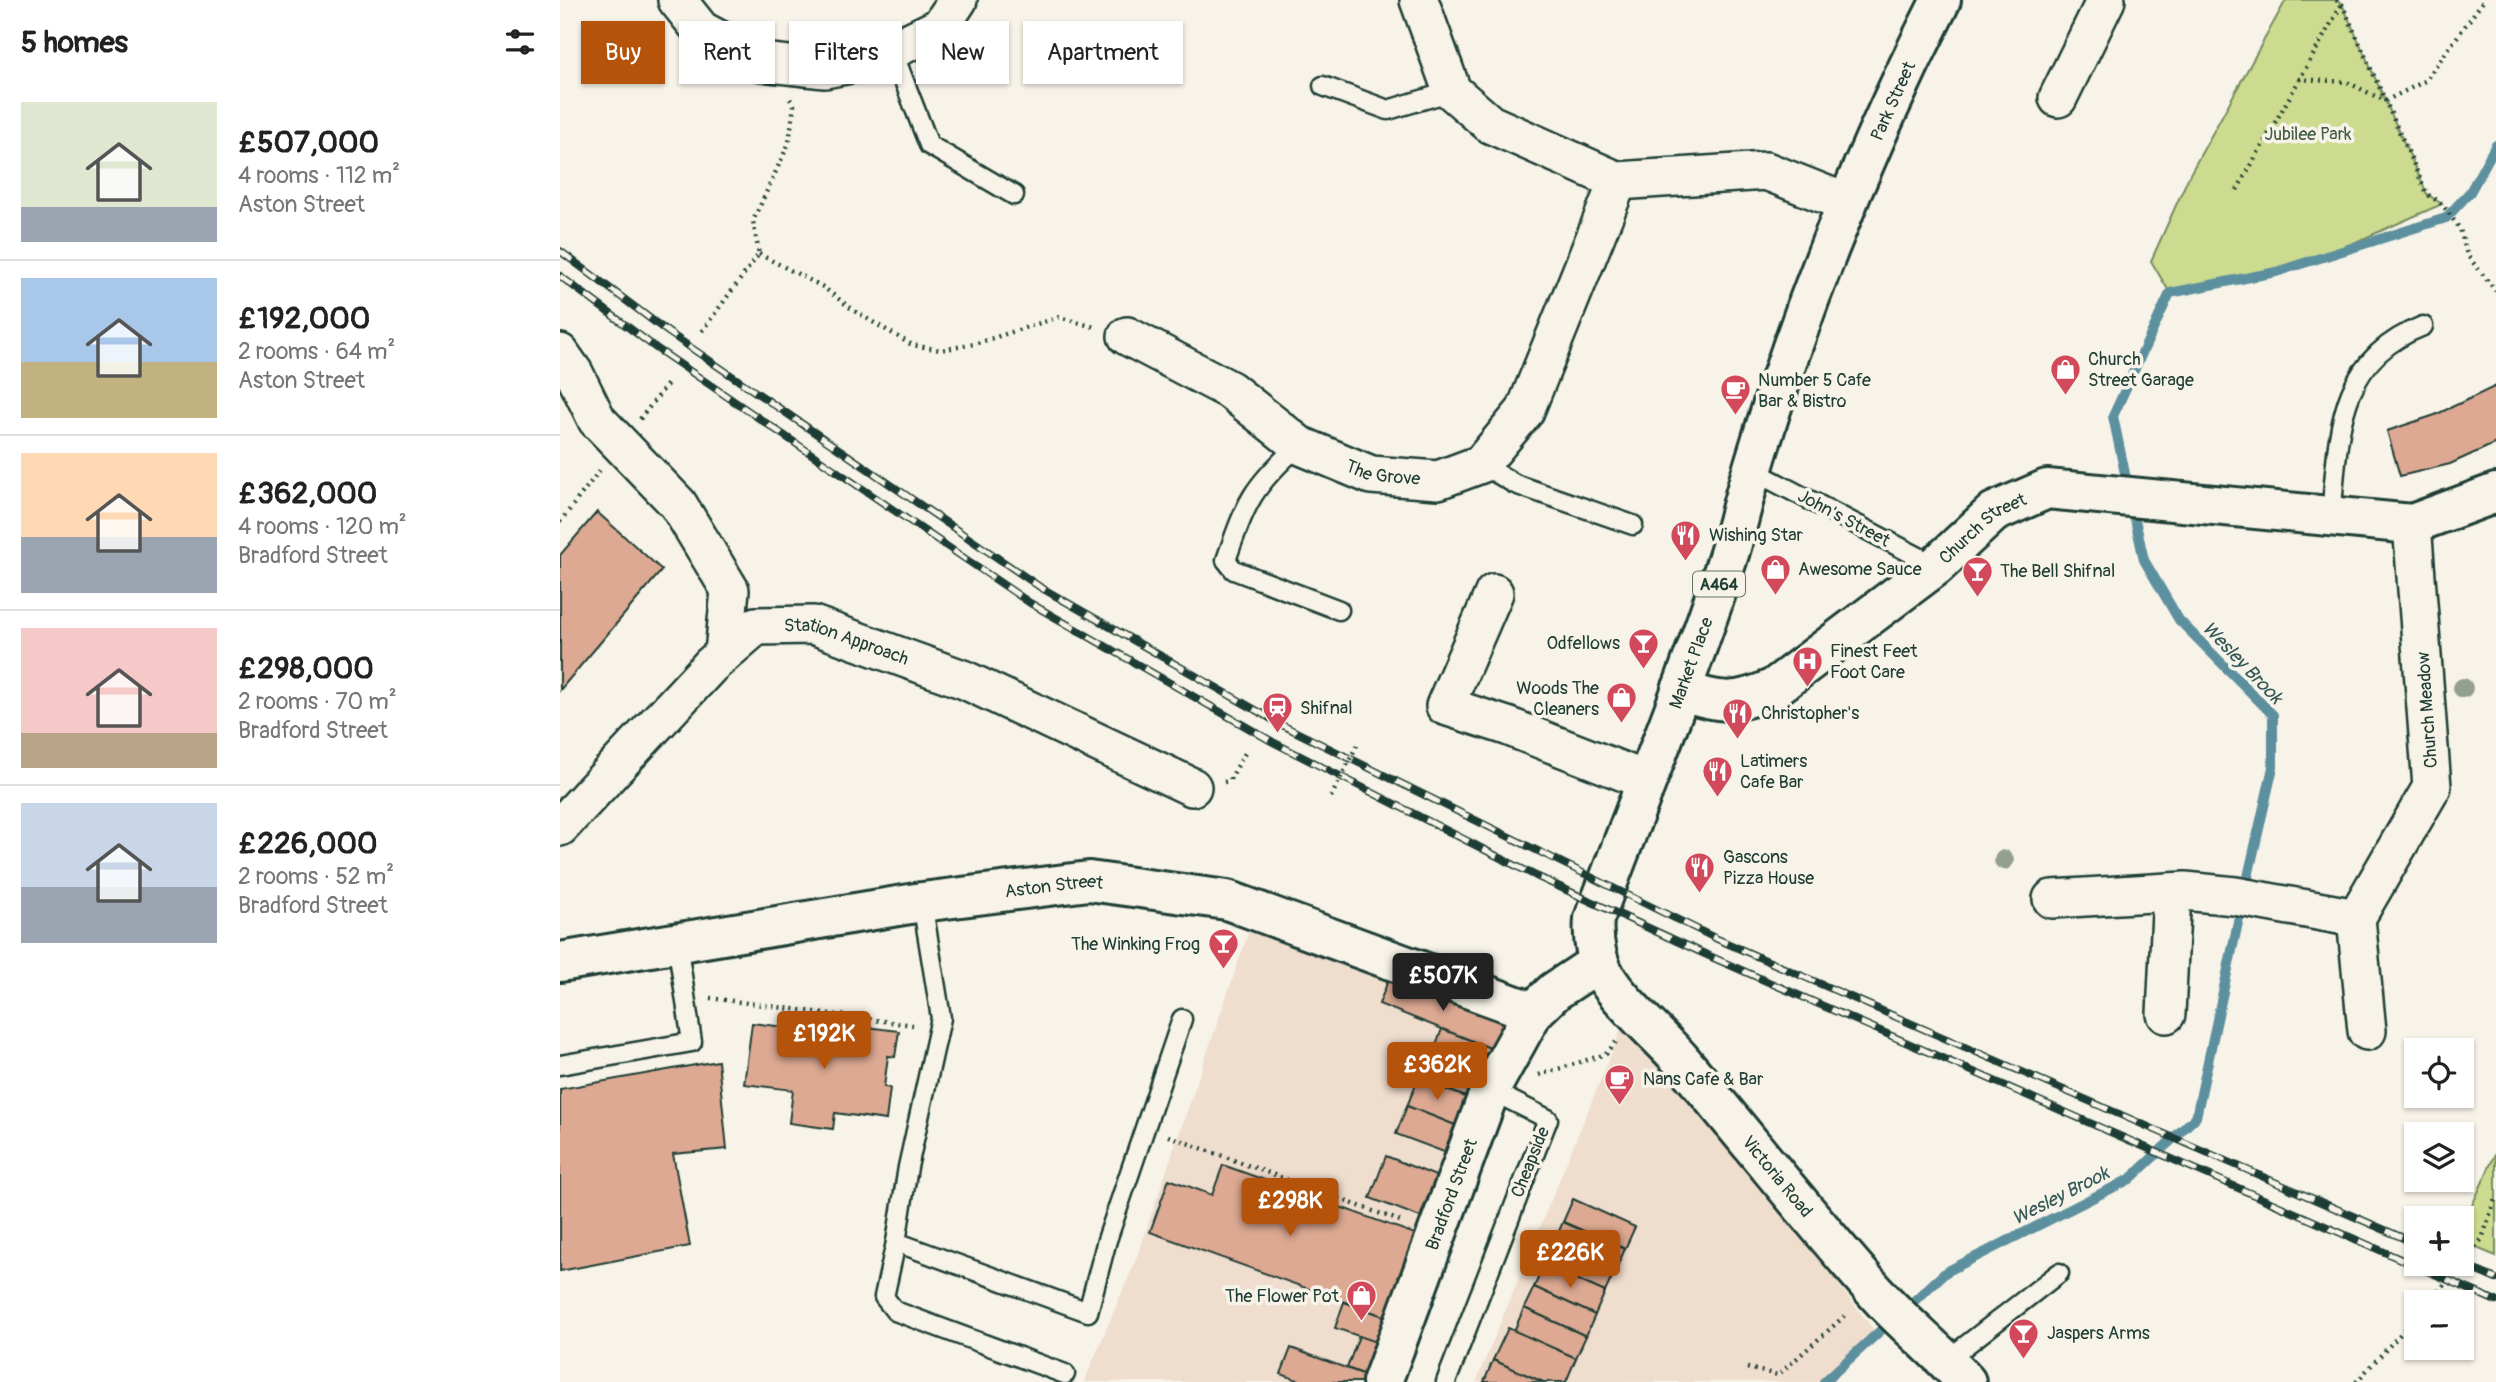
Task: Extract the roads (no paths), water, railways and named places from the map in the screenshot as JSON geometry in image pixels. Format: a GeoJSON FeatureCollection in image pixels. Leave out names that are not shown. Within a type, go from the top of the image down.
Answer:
{"type":"FeatureCollection","features":[{"type":"Feature","properties":{"kind":"street"},"geometry":{"type":"LineString","coordinates":[[677,0],[701,30],[761,62],[789,65]]}},
{"type":"Feature","properties":{"kind":"street"},"geometry":{"type":"LineString","coordinates":[[902,45],[940,27],[958,0]]}},
{"type":"Feature","properties":{"kind":"street"},"geometry":{"type":"LineString","coordinates":[[1419,0],[1452,91],[1490,124],[1618,181],[1766,171],[1847,203]]}},
{"type":"Feature","properties":{"kind":"street","name":"Park Street"},"geometry":{"type":"LineString","coordinates":[[1847,203],[1941,0]]}},
{"type":"Feature","properties":{"kind":"street"},"geometry":{"type":"LineString","coordinates":[[2058,98],[2106,0]]}},
{"type":"Feature","properties":{"kind":"street","name":"The Grove"},"geometry":{"type":"LineString","coordinates":[[1127,336],[1230,390],[1299,445],[1371,475],[1438,480],[1481,464],[1525,411],[1618,181]]}},
{"type":"Feature","properties":{"kind":"street","name":"Market Place"},"geometry":{"type":"LineString","coordinates":[[1599,962],[1593,937],[1594,919],[1682,690],[1729,555],[1752,470],[1847,203]]}},
{"type":"Feature","properties":{"kind":"street"},"geometry":{"type":"LineString","coordinates":[[560,353],[575,373],[597,421],[678,504],[730,590],[724,653]]}},
{"type":"Feature","properties":{"kind":"street","name":"Church Street"},"geometry":{"type":"LineString","coordinates":[[1682,690],[1716,702],[1748,700],[1774,688],[1936,566],[1994,512],[2047,489],[2412,524],[2496,493]]}},
{"type":"Feature","properties":{"kind":"street","name":"Church Meadow"},"geometry":{"type":"LineString","coordinates":[[2356,918],[2432,787],[2412,524]]}},
{"type":"Feature","properties":{"kind":"street"},"geometry":{"type":"LineString","coordinates":[[1494,593],[1445,706],[1507,726],[1647,781]]}},
{"type":"Feature","properties":{"kind":"street","name":"Station Approach"},"geometry":{"type":"LineString","coordinates":[[560,827],[724,653],[756,626],[813,625],[965,680],[1192,787]]}},
{"type":"Feature","properties":{"kind":"street","name":"Aston Street"},"geometry":{"type":"LineString","coordinates":[[560,962],[922,902],[1089,881],[1227,900],[1533,1012]]}},
{"type":"Feature","properties":{"kind":"street"},"geometry":{"type":"LineString","coordinates":[[2166,1014],[2172,892]]}},
{"type":"Feature","properties":{"kind":"street"},"geometry":{"type":"LineString","coordinates":[[2052,899],[2172,892],[2243,898],[2356,918],[2367,1031]]}},
{"type":"Feature","properties":{"kind":"street","name":"Bradford Street"},"geometry":{"type":"LineString","coordinates":[[1382,1382],[1436,1234],[1499,1075],[1533,1012],[1555,991],[1599,962]]}},
{"type":"Feature","properties":{"kind":"street","name":"Victoria Road"},"geometry":{"type":"LineString","coordinates":[[1599,962],[1610,985],[1638,1013],[1877,1293],[1954,1374]]}},
{"type":"Feature","properties":{"kind":"lane"},"geometry":{"type":"LineString","coordinates":[[902,76],[929,145],[1014,195]]}},
{"type":"Feature","properties":{"kind":"lane"},"geometry":{"type":"LineString","coordinates":[[1323,86],[1388,110],[1452,91]]}},
{"type":"Feature","properties":{"kind":"lane"},"geometry":{"type":"LineString","coordinates":[[2331,517],[2338,444],[2351,388],[2379,351],[2423,326]]}},
{"type":"Feature","properties":{"kind":"lane"},"geometry":{"type":"LineString","coordinates":[[1299,445],[1263,477],[1245,505],[1226,560],[1234,570],[1339,610]]}},
{"type":"Feature","properties":{"kind":"lane"},"geometry":{"type":"LineString","coordinates":[[1481,464],[1515,484],[1633,524]]}},
{"type":"Feature","properties":{"kind":"lane","name":"John's Street"},"geometry":{"type":"LineString","coordinates":[[1752,470],[1936,566]]}},
{"type":"Feature","properties":{"kind":"lane"},"geometry":{"type":"LineString","coordinates":[[922,902],[941,1018],[908,1167],[884,1297],[895,1311],[1065,1374]]}},
{"type":"Feature","properties":{"kind":"lane"},"geometry":{"type":"LineString","coordinates":[[560,1065],[692,1042],[677,942]]}},
{"type":"Feature","properties":{"kind":"lane"},"geometry":{"type":"LineString","coordinates":[[896,1242],[1088,1312],[1107,1240],[1182,1020]]}},
{"type":"Feature","properties":{"kind":"lane","name":"Cheapside"},"geometry":{"type":"LineString","coordinates":[[1446,1382],[1548,1119],[1499,1075]]}},
{"type":"Feature","properties":{"kind":"lane"},"geometry":{"type":"LineString","coordinates":[[1954,1374],[2059,1273]]}},
{"type":"Feature","properties":{"kind":"waterway","name":"Wesley Brook"},"geometry":{"type":"LineString","coordinates":[[2128,488],[2113,416],[2170,293],[2276,272],[2446,218],[2470,192],[2496,145]]}},
{"type":"Feature","properties":{"kind":"waterway","name":"Wesley Brook"},"geometry":{"type":"LineString","coordinates":[[2132,506],[2144,560],[2179,620],[2273,715],[2273,767],[2245,890]]}},
{"type":"Feature","properties":{"kind":"waterway","name":"Wesley Brook"},"geometry":{"type":"LineString","coordinates":[[1903,1311],[1946,1272],[2130,1179],[2196,1117],[2242,904]]}},
{"type":"Feature","properties":{"kind":"waterway","name":"Wesley Brook"},"geometry":{"type":"LineString","coordinates":[[1824,1382],[1891,1321]]}},
{"type":"Feature","properties":{"kind":"railway"},"geometry":{"type":"LineString","coordinates":[[560,251],[668,332],[1040,587],[1282,725],[1715,938],[2404,1238]]}},
{"type":"Feature","properties":{"kind":"railway"},"geometry":{"type":"LineString","coordinates":[[560,276],[656,348],[1030,603],[1273,742],[1536,876],[1707,955],[2496,1301]]}},
{"type":"Feature","properties":{"kind":"railway"},"geometry":{"type":"LineString","coordinates":[[2474,1270],[2496,1279]]}},
{"type":"Feature","properties":{"kind":"place","name":"Church Street Garage"},"geometry":{"type":"Point","coordinates":[2065,396]}},
{"type":"Feature","properties":{"kind":"place","name":"Number 5 Cafe Bar & Bistro"},"geometry":{"type":"Point","coordinates":[1735,417]}},
{"type":"Feature","properties":{"kind":"place","name":"Wishing Star"},"geometry":{"type":"Point","coordinates":[1686,562]}},
{"type":"Feature","properties":{"kind":"place","name":"Awesome Sauce"},"geometry":{"type":"Point","coordinates":[1775,596]}},
{"type":"Feature","properties":{"kind":"place","name":"The Bell Shifnal"},"geometry":{"type":"Point","coordinates":[1977,598]}},
{"type":"Feature","properties":{"kind":"place","name":"Odfellows"},"geometry":{"type":"Point","coordinates":[1643,670]}},
{"type":"Feature","properties":{"kind":"place","name":"Finest Feet Foot Care"},"geometry":{"type":"Point","coordinates":[1807,688]}},
{"type":"Feature","properties":{"kind":"place","name":"Woods The Cleaners"},"geometry":{"type":"Point","coordinates":[1622,725]}},
{"type":"Feature","properties":{"kind":"place","name":"Shifnal"},"geometry":{"type":"Point","coordinates":[1277,735]}},
{"type":"Feature","properties":{"kind":"place","name":"Christopher's"},"geometry":{"type":"Point","coordinates":[1738,740]}},
{"type":"Feature","properties":{"kind":"place","name":"Latimers Cafe Bar"},"geometry":{"type":"Point","coordinates":[1717,798]}},
{"type":"Feature","properties":{"kind":"place","name":"Gascons Pizza House"},"geometry":{"type":"Point","coordinates":[1700,894]}},
{"type":"Feature","properties":{"kind":"place","name":"The Winking Frog"},"geometry":{"type":"Point","coordinates":[1223,971]}},
{"type":"Feature","properties":{"kind":"place","name":"Nans Cafe & Bar"},"geometry":{"type":"Point","coordinates":[1620,1106]}},
{"type":"Feature","properties":{"kind":"place","name":"The Flower Pot"},"geometry":{"type":"Point","coordinates":[1362,1323]}},
{"type":"Feature","properties":{"kind":"place","name":"Jaspers Arms"},"geometry":{"type":"Point","coordinates":[2024,1360]}},
{"type":"Feature","properties":{"kind":"park label","name":"Jubilee Park"},"geometry":{"type":"Point","coordinates":[2308,134]}}]}
